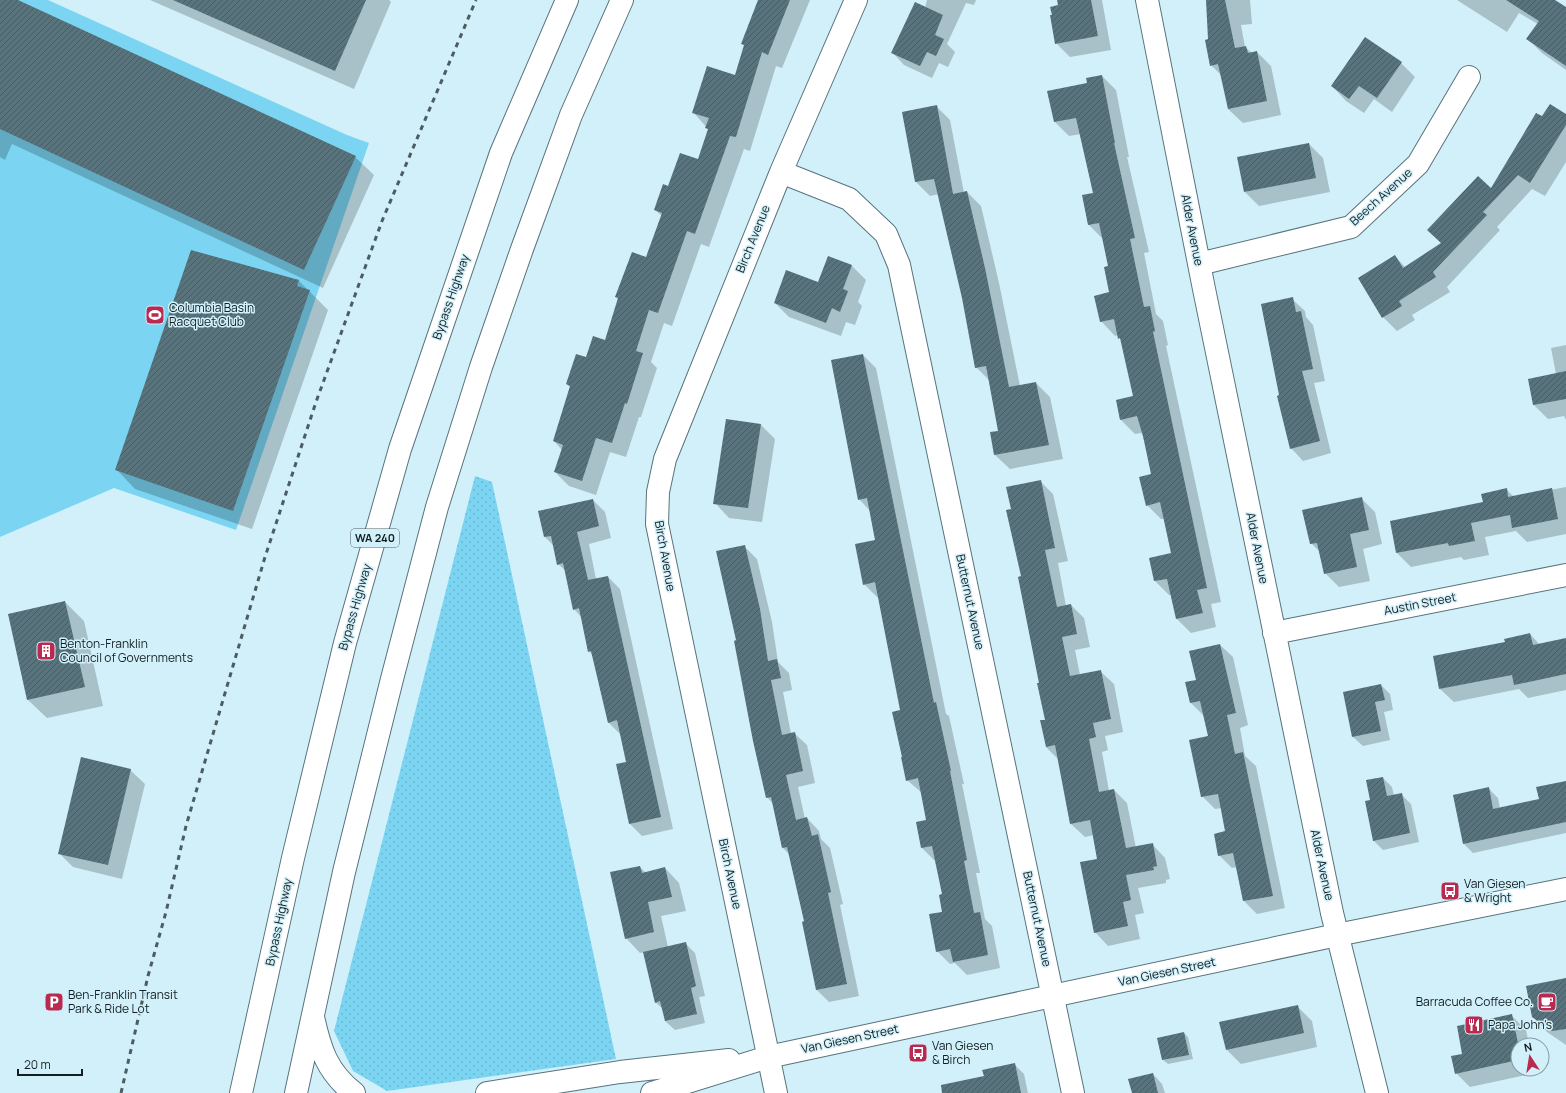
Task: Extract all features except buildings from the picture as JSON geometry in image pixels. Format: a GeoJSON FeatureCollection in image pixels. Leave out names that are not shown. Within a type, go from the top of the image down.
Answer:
{"type":"FeatureCollection","features":[{"type":"Feature","properties":{"kind":"main road","name":"Bypass Highway"},"geometry":{"type":"LineString","coordinates":[[241,1093],[293,858],[345,643],[400,449],[502,153],[544,50],[567,0]]}},
{"type":"Feature","properties":{"kind":"main road"},"geometry":{"type":"LineString","coordinates":[[296,1093],[312,1012],[344,872],[390,687],[442,493],[484,360],[571,115],[622,0]]}},
{"type":"Feature","properties":{"kind":"main road","name":"Birch Avenue"},"geometry":{"type":"LineString","coordinates":[[776,1093],[657,524],[658,492],[665,459],[781,172],[856,0]]}},
{"type":"Feature","properties":{"kind":"main road","name":"Alder Avenue"},"geometry":{"type":"LineString","coordinates":[[1147,0],[1199,264],[1337,935],[1377,1093]]}},
{"type":"Feature","properties":{"kind":"main road","name":"Beech Avenue"},"geometry":{"type":"LineString","coordinates":[[1199,264],[1351,226],[1418,164],[1468,77]]}},
{"type":"Feature","properties":{"kind":"main road","name":"Butternut Avenue"},"geometry":{"type":"LineString","coordinates":[[781,172],[849,199],[886,234],[899,264],[1073,1093]]}},
{"type":"Feature","properties":{"kind":"main road","name":"Austin Street"},"geometry":{"type":"LineString","coordinates":[[1274,633],[1566,575]]}},
{"type":"Feature","properties":{"kind":"main road","name":"Van Giesen Street"},"geometry":{"type":"LineString","coordinates":[[652,1093],[768,1057],[1337,935],[1566,889]]}},
{"type":"Feature","properties":{"kind":"main road"},"geometry":{"type":"LineString","coordinates":[[312,1012],[318,1037],[327,1063],[338,1079],[354,1093]]}},
{"type":"Feature","properties":{"kind":"main road","name":"Van Giesen Street"},"geometry":{"type":"LineString","coordinates":[[487,1093],[633,1070],[768,1057]]}},
{"type":"Feature","properties":{"kind":"shaded area","name":"Columbia Basin Racquet Club"},"geometry":{"type":"Polygon","coordinates":[[[0,0],[48,0],[347,135],[369,143],[236,530],[114,488],[0,537],[0,0]]]}},
{"type":"Feature","properties":{"kind":"shaded area"},"geometry":{"type":"Polygon","coordinates":[[[475,476],[492,482],[616,1059],[387,1091],[353,1071],[334,1031],[475,476]]]}},
{"type":"Feature","properties":{"kind":"railway"},"geometry":{"type":"LineString","coordinates":[[121,1093],[148,976],[166,912],[186,826],[265,557],[316,402],[382,221],[476,0]]}},
{"type":"Feature","properties":{"kind":"place","name":"Columbia Basin Racquet Club"},"geometry":{"type":"Point","coordinates":[155,315]}},
{"type":"Feature","properties":{"kind":"place","name":"Benton-Franklin Council of Governments"},"geometry":{"type":"Point","coordinates":[46,651]}},
{"type":"Feature","properties":{"kind":"place","name":"Van Giesen & Wright"},"geometry":{"type":"Point","coordinates":[1450,891]}},
{"type":"Feature","properties":{"kind":"place","name":"Ben-Franklin Transit Park & Ride Lot"},"geometry":{"type":"Point","coordinates":[54,1002]}},
{"type":"Feature","properties":{"kind":"place","name":"Barracuda Coffee Co."},"geometry":{"type":"Point","coordinates":[1547,1002]}},
{"type":"Feature","properties":{"kind":"place","name":"Papa John's"},"geometry":{"type":"Point","coordinates":[1474,1025]}},
{"type":"Feature","properties":{"kind":"place","name":"Van Giesen & Birch"},"geometry":{"type":"Point","coordinates":[918,1053]}}]}
